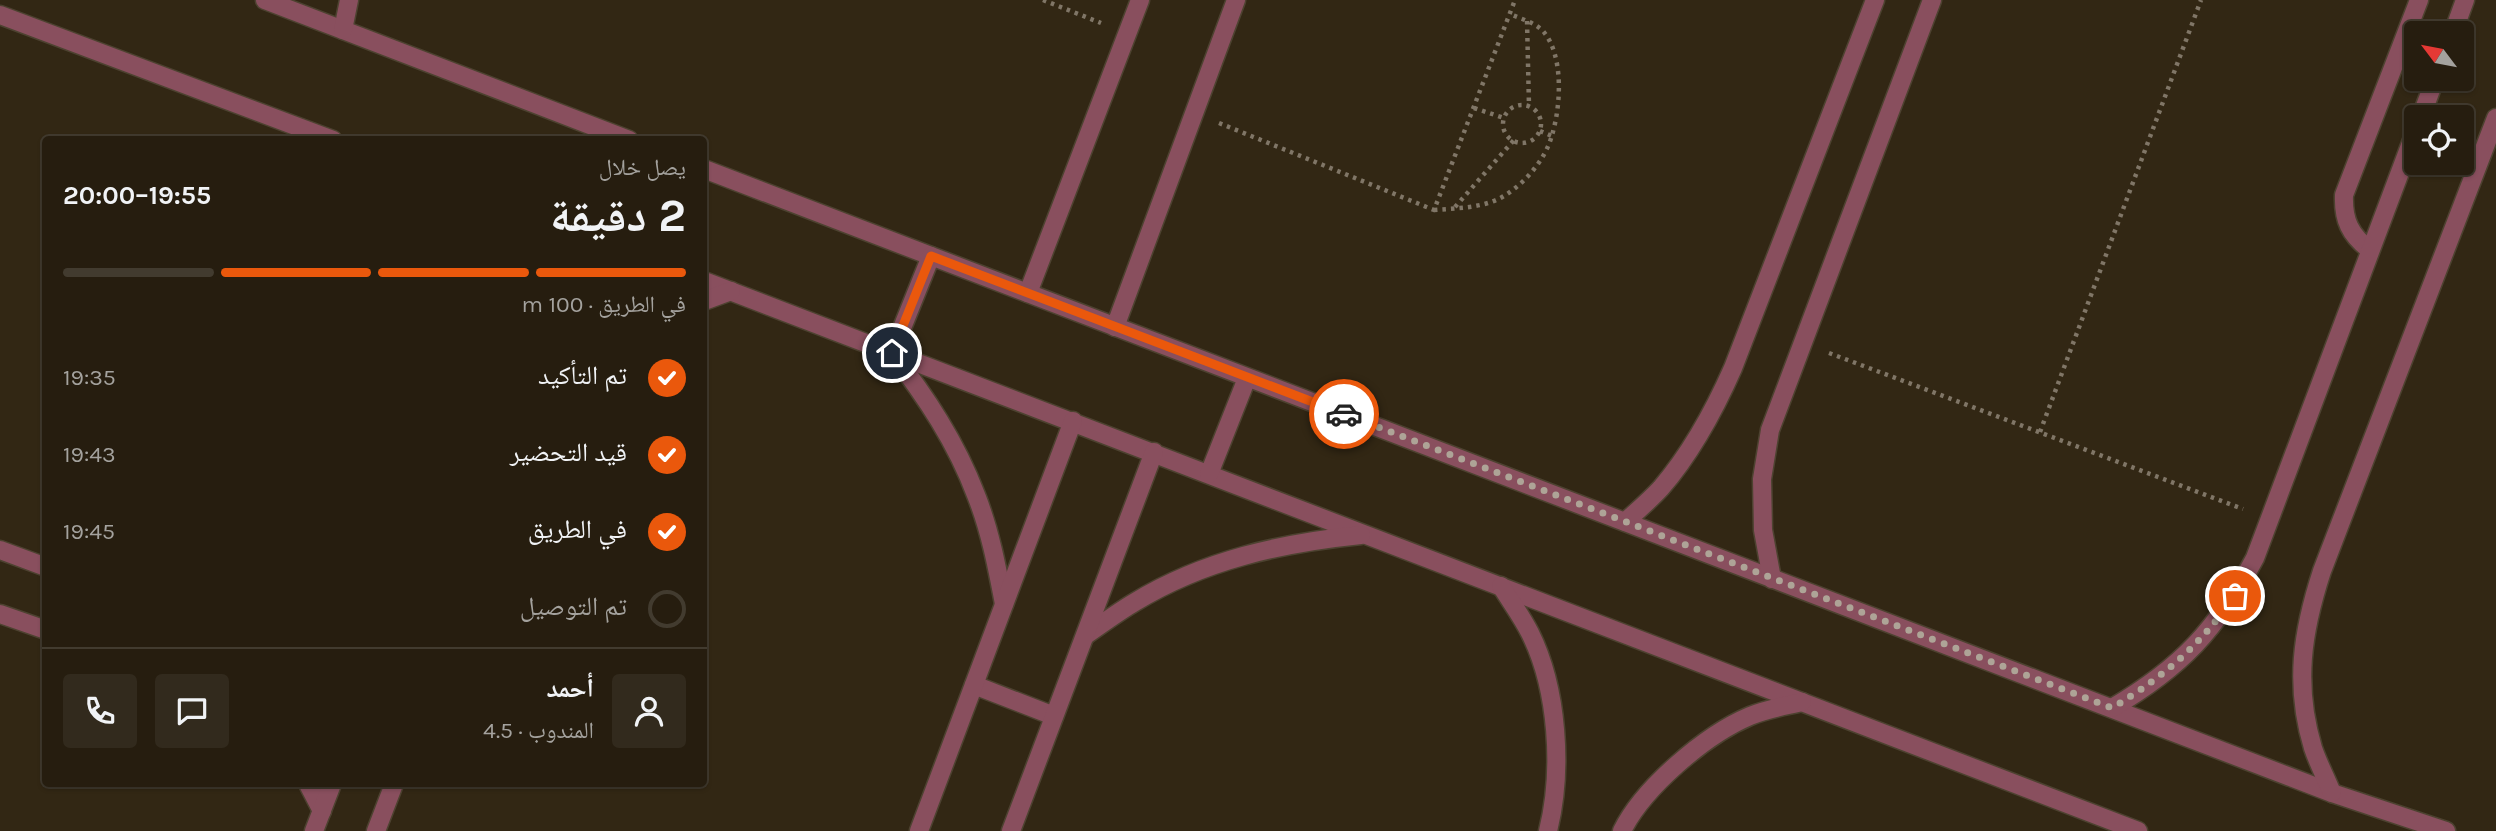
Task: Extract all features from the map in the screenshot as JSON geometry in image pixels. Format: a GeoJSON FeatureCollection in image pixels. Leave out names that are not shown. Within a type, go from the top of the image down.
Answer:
{"type":"FeatureCollection","features":[{"type":"Feature","properties":{"kind":"street"},"geometry":{"type":"LineString","coordinates":[[264,0],[619,136]]}},
{"type":"Feature","properties":{"kind":"street"},"geometry":{"type":"LineString","coordinates":[[343,30],[349,0]]}},
{"type":"Feature","properties":{"kind":"street"},"geometry":{"type":"LineString","coordinates":[[1028,293],[1140,0]]}},
{"type":"Feature","properties":{"kind":"street"},"geometry":{"type":"LineString","coordinates":[[1115,327],[1236,0]]}},
{"type":"Feature","properties":{"kind":"street"},"geometry":{"type":"LineString","coordinates":[[1625,522],[1660,489],[1689,452],[1713,411],[1733,368],[1875,0]]}},
{"type":"Feature","properties":{"kind":"street"},"geometry":{"type":"LineString","coordinates":[[1772,579],[1763,530],[1762,479],[1770,430],[1932,0]]}},
{"type":"Feature","properties":{"kind":"street"},"geometry":{"type":"LineString","coordinates":[[2370,250],[2357,240],[2348,227],[2343,210],[2344,195],[2418,0]]}},
{"type":"Feature","properties":{"kind":"street"},"geometry":{"type":"LineString","coordinates":[[2457,21],[2465,0]]}},
{"type":"Feature","properties":{"kind":"street"},"geometry":{"type":"LineString","coordinates":[[0,15],[322,136]]}},
{"type":"Feature","properties":{"kind":"street"},"geometry":{"type":"LineString","coordinates":[[2332,793],[2313,749],[2302,704],[2302,658],[2309,612],[2322,571],[2496,118]]}},
{"type":"Feature","properties":{"kind":"street"},"geometry":{"type":"LineString","coordinates":[[2112,708],[2148,686],[2181,660],[2211,629],[2235,596],[2250,568],[2404,161]]}},
{"type":"Feature","properties":{"kind":"street"},"geometry":{"type":"LineString","coordinates":[[707,170],[2332,793],[2446,831]]}},
{"type":"Feature","properties":{"kind":"street"},"geometry":{"type":"LineString","coordinates":[[892,353],[931,256]]}},
{"type":"Feature","properties":{"kind":"street"},"geometry":{"type":"LineString","coordinates":[[707,282],[2138,831]]}},
{"type":"Feature","properties":{"kind":"street"},"geometry":{"type":"LineString","coordinates":[[707,300],[730,291]]}},
{"type":"Feature","properties":{"kind":"street"},"geometry":{"type":"LineString","coordinates":[[892,353],[926,397],[954,445],[977,496],[993,549],[1004,604]]}},
{"type":"Feature","properties":{"kind":"street"},"geometry":{"type":"LineString","coordinates":[[1209,474],[1247,378]]}},
{"type":"Feature","properties":{"kind":"street"},"geometry":{"type":"LineString","coordinates":[[919,831],[1073,421]]}},
{"type":"Feature","properties":{"kind":"street"},"geometry":{"type":"LineString","coordinates":[[1011,831],[1154,452]]}},
{"type":"Feature","properties":{"kind":"street"},"geometry":{"type":"LineString","coordinates":[[1086,635],[1135,601],[1190,574],[1247,554],[1294,543],[1365,534]]}},
{"type":"Feature","properties":{"kind":"street"},"geometry":{"type":"LineString","coordinates":[[0,550],[42,566]]}},
{"type":"Feature","properties":{"kind":"street"},"geometry":{"type":"LineString","coordinates":[[1502,586],[1531,635],[1549,690],[1557,747],[1554,805],[1548,831]]}},
{"type":"Feature","properties":{"kind":"street"},"geometry":{"type":"LineString","coordinates":[[0,614],[42,630]]}},
{"type":"Feature","properties":{"kind":"street"},"geometry":{"type":"LineString","coordinates":[[974,685],[1054,716]]}},
{"type":"Feature","properties":{"kind":"street"},"geometry":{"type":"LineString","coordinates":[[1622,831],[1659,781],[1701,744],[1750,716],[1802,702]]}},
{"type":"Feature","properties":{"kind":"street"},"geometry":{"type":"LineString","coordinates":[[310,787],[322,811]]}},
{"type":"Feature","properties":{"kind":"street"},"geometry":{"type":"LineString","coordinates":[[314,831],[331,787]]}},
{"type":"Feature","properties":{"kind":"street"},"geometry":{"type":"LineString","coordinates":[[376,831],[393,787]]}},
{"type":"Feature","properties":{"kind":"path"},"geometry":{"type":"LineString","coordinates":[[1043,0],[1128,33]]}},
{"type":"Feature","properties":{"kind":"path"},"geometry":{"type":"LineString","coordinates":[[1434,210],[1515,0]]}},
{"type":"Feature","properties":{"kind":"path"},"geometry":{"type":"LineString","coordinates":[[2040,432],[2201,0]]}},
{"type":"Feature","properties":{"kind":"path"},"geometry":{"type":"LineString","coordinates":[[1193,113],[1434,210],[1479,206],[1507,195],[1534,169],[1552,136],[1559,97],[1556,60],[1544,33],[1527,21],[1510,14]]}},
{"type":"Feature","properties":{"kind":"path"},"geometry":{"type":"LineString","coordinates":[[1527,21],[1529,106]]}},
{"type":"Feature","properties":{"kind":"path"},"geometry":{"type":"LineString","coordinates":[[1519,105],[1529,106],[1537,111],[1541,120],[1540,131],[1529,142],[1514,140],[1505,131],[1504,118],[1509,110],[1519,105]]}},
{"type":"Feature","properties":{"kind":"path"},"geometry":{"type":"LineString","coordinates":[[1474,108],[1504,118]]}},
{"type":"Feature","properties":{"kind":"path"},"geometry":{"type":"LineString","coordinates":[[1540,131],[1552,136]]}},
{"type":"Feature","properties":{"kind":"path"},"geometry":{"type":"LineString","coordinates":[[1454,208],[1514,140]]}},
{"type":"Feature","properties":{"kind":"path"},"geometry":{"type":"LineString","coordinates":[[1802,343],[2269,519]]}},
{"type":"Feature","properties":{"kind":"way so far"},"geometry":{"type":"LineString","coordinates":[[1344,414],[2112,708],[2148,686],[2181,660],[2211,629],[2235,596]]}},
{"type":"Feature","properties":{"kind":"route"},"geometry":{"type":"LineString","coordinates":[[892,353],[931,256],[1344,414]]}}]}
